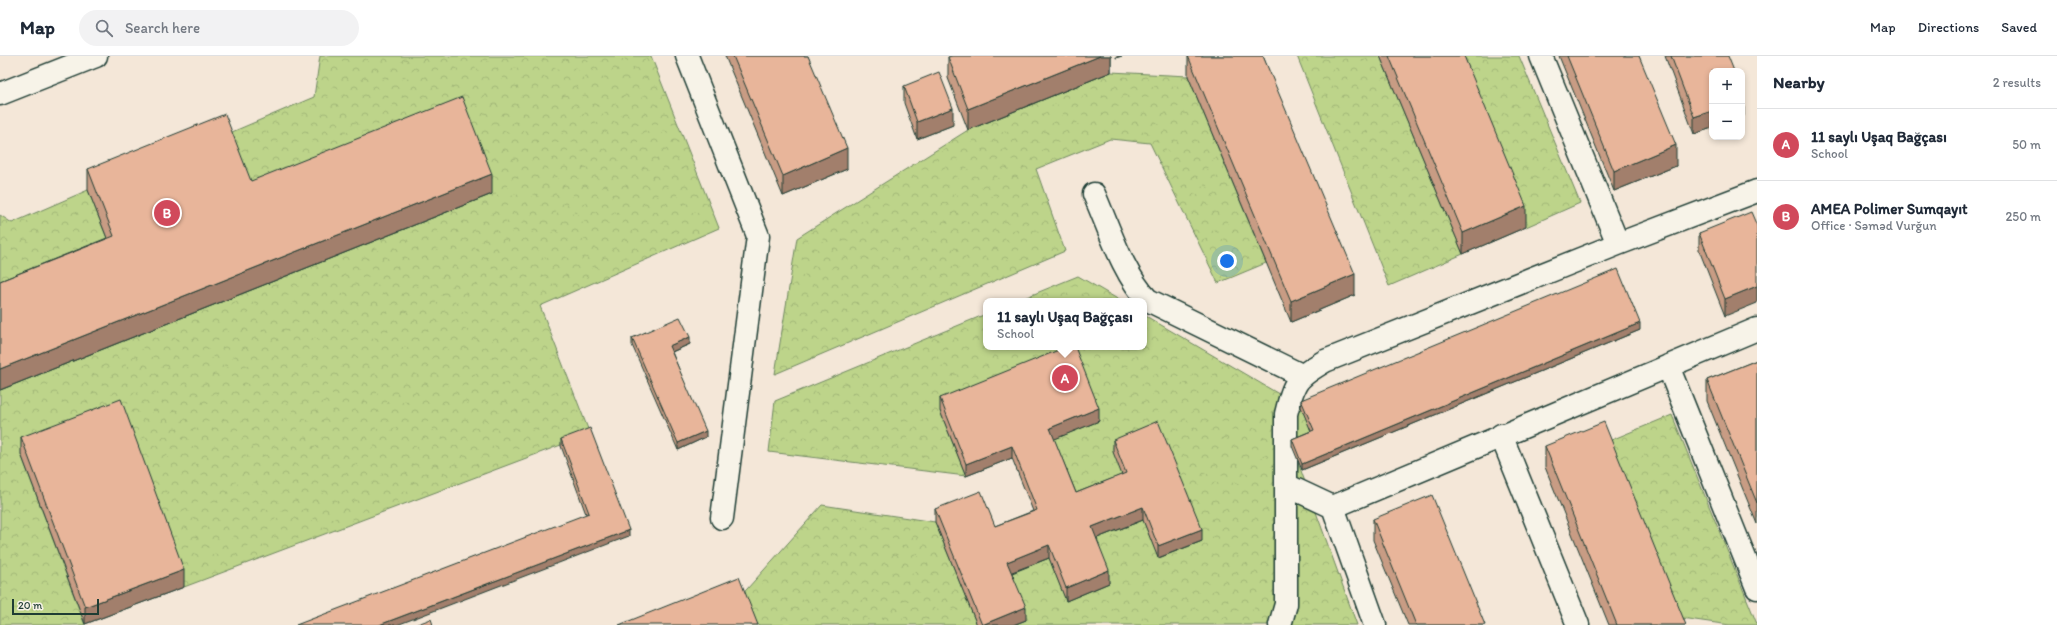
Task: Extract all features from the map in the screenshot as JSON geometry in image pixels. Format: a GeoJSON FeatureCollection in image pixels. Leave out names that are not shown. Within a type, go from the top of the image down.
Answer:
{"type":"FeatureCollection","features":[{"type":"Feature","properties":{"kind":"main road"},"geometry":{"type":"LineString","coordinates":[[0,94],[96,56]]}},
{"type":"Feature","properties":{"kind":"main road"},"geometry":{"type":"LineString","coordinates":[[687,56],[758,236],[722,518]]}},
{"type":"Feature","properties":{"kind":"main road"},"geometry":{"type":"LineString","coordinates":[[1542,56],[1618,244]]}},
{"type":"Feature","properties":{"kind":"main road"},"geometry":{"type":"LineString","coordinates":[[1280,625],[1286,604],[1286,414],[1291,392],[1302,375],[1325,361],[1618,244],[1757,191]]}},
{"type":"Feature","properties":{"kind":"main road"},"geometry":{"type":"LineString","coordinates":[[1094,194],[1128,270],[1139,290],[1146,298]]}},
{"type":"Feature","properties":{"kind":"main road"},"geometry":{"type":"LineString","coordinates":[[1147,299],[1302,375]]}},
{"type":"Feature","properties":{"kind":"main road"},"geometry":{"type":"LineString","coordinates":[[1333,507],[1757,329]]}},
{"type":"Feature","properties":{"kind":"main road"},"geometry":{"type":"LineString","coordinates":[[1668,366],[1757,588]]}},
{"type":"Feature","properties":{"kind":"main road"},"geometry":{"type":"LineString","coordinates":[[1501,436],[1578,625]]}},
{"type":"Feature","properties":{"kind":"main road"},"geometry":{"type":"LineString","coordinates":[[1286,485],[1333,507],[1375,625]]}},
{"type":"Feature","properties":{"kind":"green space"},"geometry":{"type":"Polygon","coordinates":[[[320,56],[651,56],[719,228],[540,306],[590,434],[184,587],[21,454],[85,625],[0,625],[0,390],[492,194],[251,202],[225,135],[314,97],[320,56]]]}},
{"type":"Feature","properties":{"kind":"green space"},"geometry":{"type":"Polygon","coordinates":[[[1297,56],[1380,56],[1463,254],[1389,286],[1297,56]]]}},
{"type":"Feature","properties":{"kind":"green space"},"geometry":{"type":"Polygon","coordinates":[[[1455,56],[1519,56],[1580,203],[1526,227],[1455,56]]]}},
{"type":"Feature","properties":{"kind":"green space"},"geometry":{"type":"Polygon","coordinates":[[[1111,72],[1188,76],[1266,263],[1218,283],[1150,143],[1110,139],[1036,169],[1065,251],[775,374],[797,238],[968,130],[1111,72]]]}},
{"type":"Feature","properties":{"kind":"green space"},"geometry":{"type":"Polygon","coordinates":[[[88,190],[114,256],[0,301],[0,215],[12,223],[88,190]]]}},
{"type":"Feature","properties":{"kind":"green space"},"geometry":{"type":"Polygon","coordinates":[[[1078,276],[1116,298],[1024,298],[1078,276]]]}},
{"type":"Feature","properties":{"kind":"green space"},"geometry":{"type":"Polygon","coordinates":[[[983,315],[983,350],[1147,350],[1147,317],[1301,407],[1314,437],[1292,446],[1357,625],[1013,625],[1025,620],[1007,574],[1049,558],[1066,600],[1092,540],[1143,520],[1159,558],[1202,541],[1126,485],[1076,506],[1050,441],[940,411],[966,476],[769,452],[775,401],[983,315]]]}},
{"type":"Feature","properties":{"kind":"green space"},"geometry":{"type":"Polygon","coordinates":[[[1672,415],[1757,625],[1730,625],[1674,617],[1604,443],[1672,415]]]}},
{"type":"Feature","properties":{"kind":"green space"},"geometry":{"type":"Polygon","coordinates":[[[822,505],[935,522],[977,625],[750,625],[739,598],[822,505]]]}},
{"type":"Feature","properties":{"kind":"building"},"geometry":{"type":"Polygon","coordinates":[[[733,56],[808,56],[847,148],[783,176],[733,56]]]}},
{"type":"Feature","properties":{"kind":"building"},"geometry":{"type":"Polygon","coordinates":[[[1100,56],[968,109],[948,57],[1100,56]]]}},
{"type":"Feature","properties":{"kind":"building"},"geometry":{"type":"Polygon","coordinates":[[[1188,56],[1263,56],[1355,274],[1291,301],[1188,56]]]}},
{"type":"Feature","properties":{"kind":"building"},"geometry":{"type":"Polygon","coordinates":[[[1389,56],[1464,56],[1526,206],[1463,233],[1389,56]]]}},
{"type":"Feature","properties":{"kind":"building"},"geometry":{"type":"Polygon","coordinates":[[[1567,56],[1639,56],[1676,145],[1614,171],[1567,56]]]}},
{"type":"Feature","properties":{"kind":"building"},"geometry":{"type":"Polygon","coordinates":[[[1671,56],[1728,56],[1733,68],[1709,68],[1709,112],[1694,117],[1671,56]]]}},
{"type":"Feature","properties":{"kind":"building"},"geometry":{"type":"Polygon","coordinates":[[[939,72],[953,108],[917,122],[904,86],[939,72]]]}},
{"type":"Feature","properties":{"kind":"building"},"geometry":{"type":"Polygon","coordinates":[[[462,97],[492,174],[0,369],[0,281],[114,236],[88,169],[225,114],[251,181],[462,97]]]}},
{"type":"Feature","properties":{"kind":"building"},"geometry":{"type":"Polygon","coordinates":[[[1751,212],[1757,226],[1757,286],[1725,299],[1699,233],[1751,212]]]}},
{"type":"Feature","properties":{"kind":"building"},"geometry":{"type":"Polygon","coordinates":[[[1618,269],[1640,323],[1302,464],[1292,439],[1314,430],[1301,400],[1618,269]]]}},
{"type":"Feature","properties":{"kind":"building"},"geometry":{"type":"Polygon","coordinates":[[[680,317],[690,337],[669,346],[706,431],[678,443],[632,338],[680,317]]]}},
{"type":"Feature","properties":{"kind":"building"},"geometry":{"type":"Polygon","coordinates":[[[1059,350],[1076,350],[1099,408],[1050,428],[1076,493],[1126,473],[1113,440],[1158,421],[1202,529],[1158,546],[1143,507],[1092,527],[1109,570],[1066,588],[1049,545],[1007,562],[1026,607],[982,625],[935,509],[981,491],[995,526],[1037,510],[1012,446],[966,464],[940,398],[1059,350]]]}},
{"type":"Feature","properties":{"kind":"building"},"geometry":{"type":"Polygon","coordinates":[[[1757,360],[1757,503],[1707,380],[1757,360]]]}},
{"type":"Feature","properties":{"kind":"building"},"geometry":{"type":"Polygon","coordinates":[[[121,399],[184,570],[85,607],[21,437],[121,399]]]}},
{"type":"Feature","properties":{"kind":"building"},"geometry":{"type":"Polygon","coordinates":[[[1604,422],[1686,625],[1617,625],[1545,446],[1604,422]]]}},
{"type":"Feature","properties":{"kind":"building"},"geometry":{"type":"Polygon","coordinates":[[[590,428],[629,530],[379,625],[296,625],[589,513],[561,439],[590,428]]]}},
{"type":"Feature","properties":{"kind":"building"},"geometry":{"type":"Polygon","coordinates":[[[1432,495],[1485,625],[1416,625],[1373,519],[1432,495]]]}},
{"type":"Feature","properties":{"kind":"building"},"geometry":{"type":"Polygon","coordinates":[[[739,577],[758,625],[619,625],[739,577]]]}},
{"type":"Feature","properties":{"kind":"building"},"geometry":{"type":"Polygon","coordinates":[[[431,619],[433,625],[415,625],[431,619]]]}},
{"type":"Feature","properties":{"kind":"place","name":"AMEA Polimer Sumqayıt"},"geometry":{"type":"Point","coordinates":[167,213]}},
{"type":"Feature","properties":{"kind":"place","name":"11 saylı Uşaq Bağçası"},"geometry":{"type":"Point","coordinates":[1065,378]}}]}
